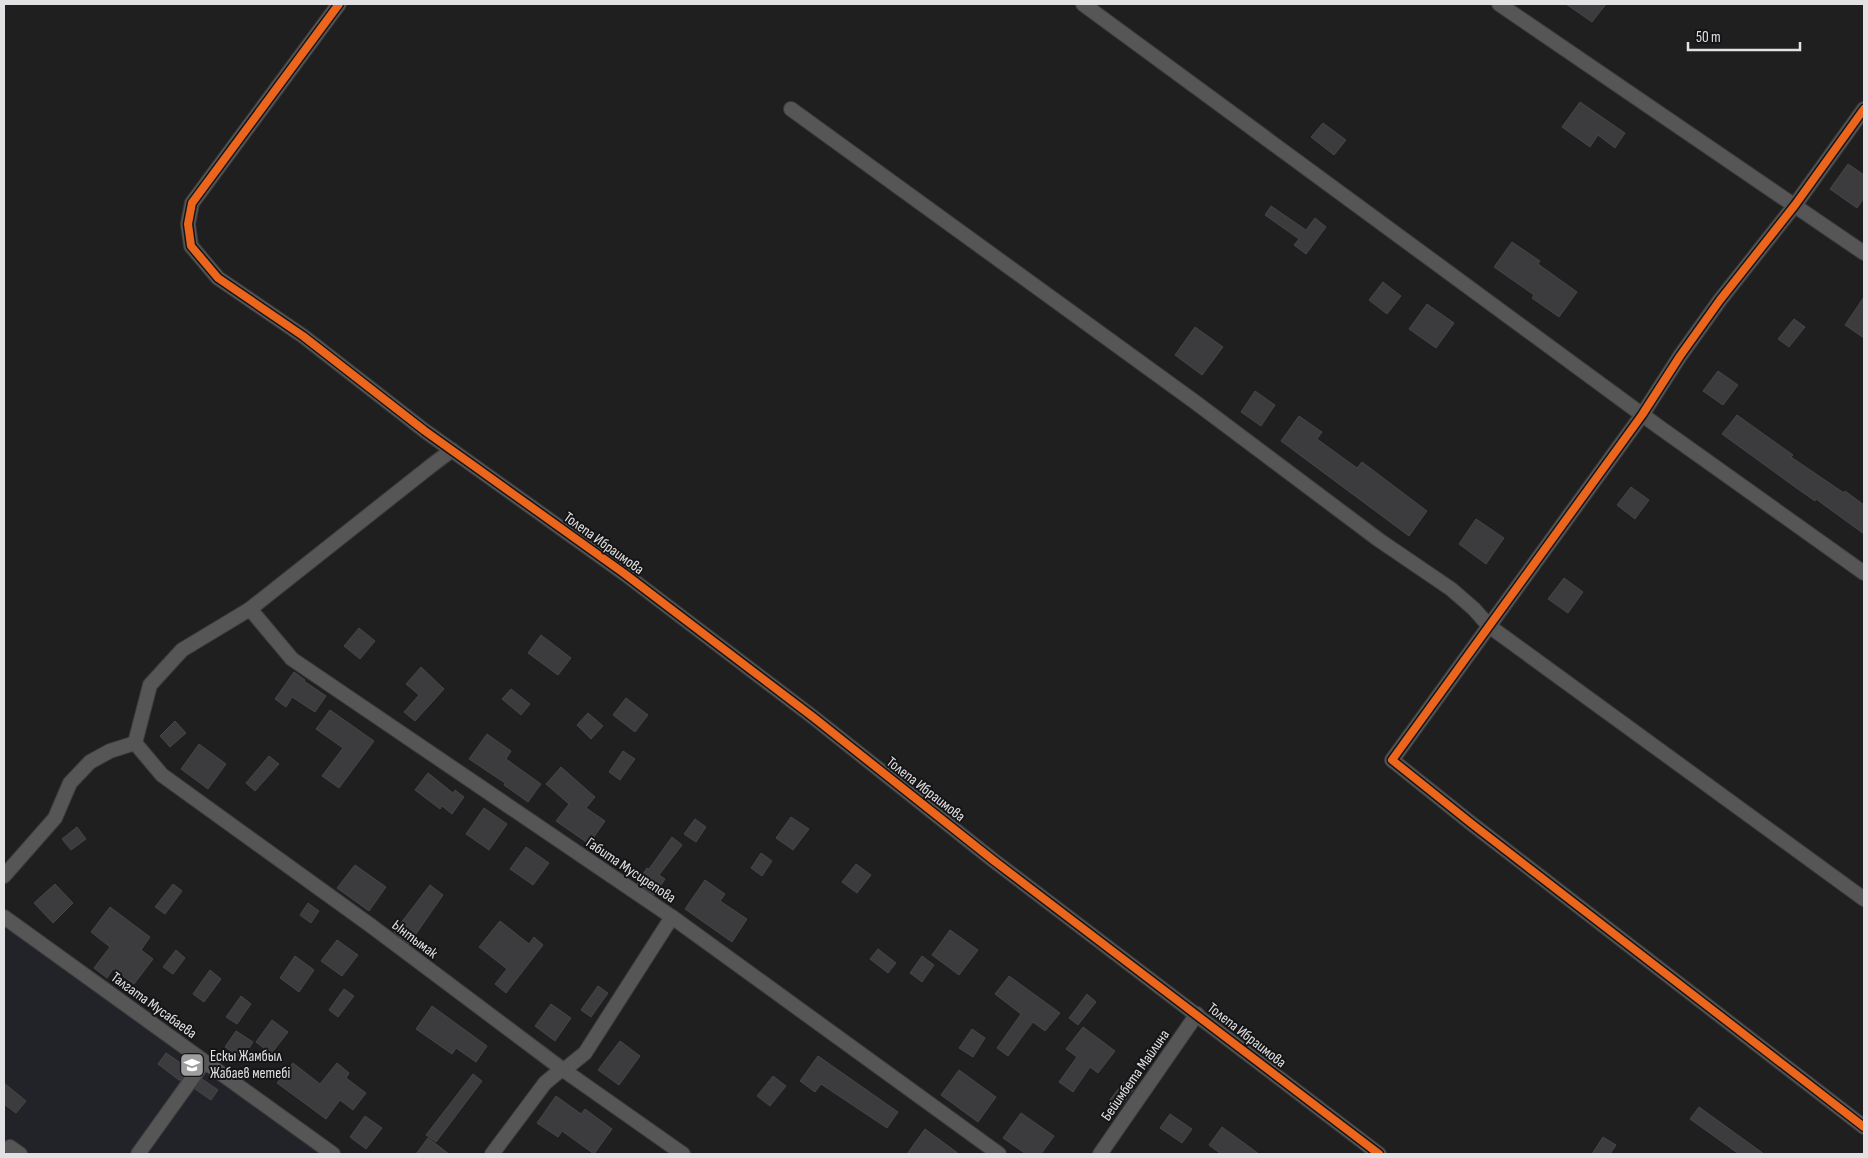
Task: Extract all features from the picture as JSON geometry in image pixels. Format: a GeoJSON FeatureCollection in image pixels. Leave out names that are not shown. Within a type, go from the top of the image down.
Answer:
{"type":"FeatureCollection","features":[{"type":"Feature","properties":{"kind":"street","name":"Толепа Ибраимова"},"geometry":{"type":"LineString","coordinates":[[339,4],[192,203],[188,224],[191,246],[218,278],[303,336],[436,439],[633,580],[820,723],[993,860],[1379,1154]]}},
{"type":"Feature","properties":{"kind":"street"},"geometry":{"type":"LineString","coordinates":[[1083,4],[1642,415],[1864,573]]}},
{"type":"Feature","properties":{"kind":"street"},"geometry":{"type":"LineString","coordinates":[[1499,4],[1864,253]]}},
{"type":"Feature","properties":{"kind":"street"},"geometry":{"type":"LineString","coordinates":[[790,109],[1195,402],[1379,540],[1451,589],[1489,626],[1864,899]]}},
{"type":"Feature","properties":{"kind":"street"},"geometry":{"type":"LineString","coordinates":[[1864,109],[1795,205],[1720,300],[1680,356],[1642,415],[1392,760],[1864,1127]]}},
{"type":"Feature","properties":{"kind":"street"},"geometry":{"type":"LineString","coordinates":[[432,465],[436,439]]}},
{"type":"Feature","properties":{"kind":"street"},"geometry":{"type":"LineString","coordinates":[[4,876],[55,818],[70,783],[90,762],[110,750],[135,743],[150,686],[182,650],[250,609],[452,450]]}},
{"type":"Feature","properties":{"kind":"street","name":"Габита Мусирепова"},"geometry":{"type":"LineString","coordinates":[[250,609],[292,660],[672,918],[999,1154]]}},
{"type":"Feature","properties":{"kind":"street","name":"Ынтымак"},"geometry":{"type":"LineString","coordinates":[[135,743],[162,775],[370,925],[563,1070],[683,1154]]}},
{"type":"Feature","properties":{"kind":"street","name":"Талгата Мусабаева"},"geometry":{"type":"LineString","coordinates":[[4,917],[333,1154]]}},
{"type":"Feature","properties":{"kind":"street"},"geometry":{"type":"LineString","coordinates":[[492,1154],[545,1083],[585,1053],[672,918]]}},
{"type":"Feature","properties":{"kind":"street","name":"Бейимбета Майлина"},"geometry":{"type":"LineString","coordinates":[[1100,1154],[1197,1014]]}},
{"type":"Feature","properties":{"kind":"street"},"geometry":{"type":"LineString","coordinates":[[138,1154],[204,1062]]}},
{"type":"Feature","properties":{"kind":"shaded area"},"geometry":{"type":"Polygon","coordinates":[[[4,922],[265,1114],[321,1154],[4,1154],[4,922]]]}},
{"type":"Feature","properties":{"kind":"building"},"geometry":{"type":"Polygon","coordinates":[[[1566,4],[1606,4],[1592,22],[1566,4]]]}},
{"type":"Feature","properties":{"kind":"building"},"geometry":{"type":"Polygon","coordinates":[[[1580,102],[1625,133],[1615,148],[1598,135],[1590,147],[1562,127],[1580,102]]]}},
{"type":"Feature","properties":{"kind":"building"},"geometry":{"type":"Polygon","coordinates":[[[1323,123],[1346,140],[1334,155],[1311,137],[1323,123]]]}},
{"type":"Feature","properties":{"kind":"building"},"geometry":{"type":"Polygon","coordinates":[[[1848,164],[1864,175],[1864,198],[1857,208],[1830,189],[1848,164]]]}},
{"type":"Feature","properties":{"kind":"building"},"geometry":{"type":"Polygon","coordinates":[[[1271,206],[1306,230],[1315,218],[1326,227],[1306,254],[1294,245],[1299,239],[1265,215],[1271,206]]]}},
{"type":"Feature","properties":{"kind":"building"},"geometry":{"type":"Polygon","coordinates":[[[1512,242],[1540,261],[1538,264],[1577,292],[1559,317],[1532,298],[1534,295],[1494,267],[1512,242]]]}},
{"type":"Feature","properties":{"kind":"building"},"geometry":{"type":"Polygon","coordinates":[[[1383,282],[1401,296],[1387,314],[1369,300],[1383,282]]]}},
{"type":"Feature","properties":{"kind":"building"},"geometry":{"type":"Polygon","coordinates":[[[1864,297],[1864,338],[1845,325],[1864,297]]]}},
{"type":"Feature","properties":{"kind":"building"},"geometry":{"type":"Polygon","coordinates":[[[1427,304],[1454,323],[1436,348],[1409,329],[1427,304]]]}},
{"type":"Feature","properties":{"kind":"building"},"geometry":{"type":"Polygon","coordinates":[[[1794,319],[1805,327],[1789,347],[1778,339],[1794,319]]]}},
{"type":"Feature","properties":{"kind":"building"},"geometry":{"type":"Polygon","coordinates":[[[1195,327],[1223,347],[1202,375],[1175,355],[1195,327]]]}},
{"type":"Feature","properties":{"kind":"building"},"geometry":{"type":"Polygon","coordinates":[[[1718,371],[1738,385],[1723,405],[1703,391],[1718,371]]]}},
{"type":"Feature","properties":{"kind":"building"},"geometry":{"type":"Polygon","coordinates":[[[1255,391],[1275,405],[1261,426],[1241,412],[1255,391]]]}},
{"type":"Feature","properties":{"kind":"building"},"geometry":{"type":"Polygon","coordinates":[[[1737,415],[1793,455],[1791,457],[1864,505],[1864,534],[1722,434],[1737,415]]]}},
{"type":"Feature","properties":{"kind":"building"},"geometry":{"type":"Polygon","coordinates":[[[1299,416],[1322,432],[1317,439],[1357,468],[1362,462],[1427,511],[1409,536],[1281,441],[1299,416]]]}},
{"type":"Feature","properties":{"kind":"building"},"geometry":{"type":"Polygon","coordinates":[[[1631,487],[1649,500],[1635,519],[1617,505],[1631,487]]]}},
{"type":"Feature","properties":{"kind":"building"},"geometry":{"type":"Polygon","coordinates":[[[1476,519],[1504,538],[1486,564],[1459,544],[1476,519]]]}},
{"type":"Feature","properties":{"kind":"building"},"geometry":{"type":"Polygon","coordinates":[[[1564,578],[1583,592],[1568,613],[1548,599],[1564,578]]]}},
{"type":"Feature","properties":{"kind":"building"},"geometry":{"type":"Polygon","coordinates":[[[359,628],[375,641],[360,659],[344,646],[359,628]]]}},
{"type":"Feature","properties":{"kind":"building"},"geometry":{"type":"Polygon","coordinates":[[[541,635],[571,658],[558,675],[528,653],[541,635]]]}},
{"type":"Feature","properties":{"kind":"building"},"geometry":{"type":"Polygon","coordinates":[[[421,667],[444,689],[415,721],[404,712],[419,695],[406,684],[421,667]]]}},
{"type":"Feature","properties":{"kind":"building"},"geometry":{"type":"Polygon","coordinates":[[[294,672],[326,696],[315,712],[292,697],[286,707],[275,699],[294,672]]]}},
{"type":"Feature","properties":{"kind":"building"},"geometry":{"type":"Polygon","coordinates":[[[511,689],[530,704],[521,715],[502,699],[511,689]]]}},
{"type":"Feature","properties":{"kind":"building"},"geometry":{"type":"Polygon","coordinates":[[[626,698],[648,715],[635,732],[613,715],[626,698]]]}},
{"type":"Feature","properties":{"kind":"building"},"geometry":{"type":"Polygon","coordinates":[[[330,710],[374,741],[339,788],[322,776],[343,748],[316,729],[330,710]]]}},
{"type":"Feature","properties":{"kind":"building"},"geometry":{"type":"Polygon","coordinates":[[[588,713],[603,726],[591,739],[577,725],[588,713]]]}},
{"type":"Feature","properties":{"kind":"building"},"geometry":{"type":"Polygon","coordinates":[[[175,721],[186,733],[170,747],[160,736],[175,721]]]}},
{"type":"Feature","properties":{"kind":"building"},"geometry":{"type":"Polygon","coordinates":[[[487,734],[511,751],[506,759],[541,784],[528,802],[504,785],[505,783],[469,759],[487,734]]]}},
{"type":"Feature","properties":{"kind":"building"},"geometry":{"type":"Polygon","coordinates":[[[199,744],[226,764],[208,789],[181,769],[199,744]]]}},
{"type":"Feature","properties":{"kind":"building"},"geometry":{"type":"Polygon","coordinates":[[[623,751],[635,759],[620,780],[609,772],[623,751]]]}},
{"type":"Feature","properties":{"kind":"building"},"geometry":{"type":"Polygon","coordinates":[[[269,756],[279,764],[255,791],[246,783],[269,756]]]}},
{"type":"Feature","properties":{"kind":"building"},"geometry":{"type":"Polygon","coordinates":[[[561,767],[595,797],[586,808],[605,821],[589,844],[556,821],[569,804],[546,784],[561,767]]]}},
{"type":"Feature","properties":{"kind":"building"},"geometry":{"type":"Polygon","coordinates":[[[428,773],[453,793],[455,790],[464,797],[452,814],[442,806],[440,809],[415,790],[428,773]]]}},
{"type":"Feature","properties":{"kind":"building"},"geometry":{"type":"Polygon","coordinates":[[[484,808],[507,824],[489,850],[466,834],[484,808]]]}},
{"type":"Feature","properties":{"kind":"building"},"geometry":{"type":"Polygon","coordinates":[[[791,817],[809,829],[793,850],[776,838],[791,817]]]}},
{"type":"Feature","properties":{"kind":"building"},"geometry":{"type":"Polygon","coordinates":[[[695,819],[706,827],[696,842],[684,834],[695,819]]]}},
{"type":"Feature","properties":{"kind":"building"},"geometry":{"type":"Polygon","coordinates":[[[77,827],[86,839],[71,850],[62,839],[77,827]]]}},
{"type":"Feature","properties":{"kind":"building"},"geometry":{"type":"Polygon","coordinates":[[[672,837],[682,845],[659,875],[665,879],[654,895],[637,883],[672,837]]]}},
{"type":"Feature","properties":{"kind":"building"},"geometry":{"type":"Polygon","coordinates":[[[526,847],[549,863],[533,885],[510,869],[526,847]]]}},
{"type":"Feature","properties":{"kind":"building"},"geometry":{"type":"Polygon","coordinates":[[[761,853],[772,861],[762,876],[751,868],[761,853]]]}},
{"type":"Feature","properties":{"kind":"building"},"geometry":{"type":"Polygon","coordinates":[[[856,864],[871,875],[857,893],[842,882],[856,864]]]}},
{"type":"Feature","properties":{"kind":"building"},"geometry":{"type":"Polygon","coordinates":[[[355,865],[386,887],[369,911],[337,888],[355,865]]]}},
{"type":"Feature","properties":{"kind":"building"},"geometry":{"type":"Polygon","coordinates":[[[705,880],[725,894],[720,901],[747,919],[732,942],[685,909],[705,880]]]}},
{"type":"Feature","properties":{"kind":"building"},"geometry":{"type":"Polygon","coordinates":[[[55,884],[73,903],[53,923],[34,903],[55,884]]]}},
{"type":"Feature","properties":{"kind":"building"},"geometry":{"type":"Polygon","coordinates":[[[173,884],[182,891],[165,914],[155,907],[173,884]]]}},
{"type":"Feature","properties":{"kind":"building"},"geometry":{"type":"Polygon","coordinates":[[[430,885],[443,895],[409,944],[394,932],[430,885]]]}},
{"type":"Feature","properties":{"kind":"building"},"geometry":{"type":"Polygon","coordinates":[[[308,903],[319,911],[311,923],[300,915],[308,903]]]}},
{"type":"Feature","properties":{"kind":"building"},"geometry":{"type":"Polygon","coordinates":[[[110,907],[150,937],[141,950],[153,959],[134,984],[113,969],[107,978],[94,968],[110,947],[91,932],[110,907]]]}},
{"type":"Feature","properties":{"kind":"building"},"geometry":{"type":"Polygon","coordinates":[[[500,921],[529,944],[534,937],[543,945],[506,993],[495,984],[507,969],[479,947],[500,921]]]}},
{"type":"Feature","properties":{"kind":"building"},"geometry":{"type":"Polygon","coordinates":[[[950,930],[978,950],[959,975],[932,955],[950,930]]]}},
{"type":"Feature","properties":{"kind":"building"},"geometry":{"type":"Polygon","coordinates":[[[337,940],[358,955],[342,976],[321,961],[337,940]]]}},
{"type":"Feature","properties":{"kind":"building"},"geometry":{"type":"Polygon","coordinates":[[[878,949],[896,963],[888,973],[870,959],[878,949]]]}},
{"type":"Feature","properties":{"kind":"building"},"geometry":{"type":"Polygon","coordinates":[[[176,950],[185,958],[173,974],[163,967],[176,950]]]}},
{"type":"Feature","properties":{"kind":"building"},"geometry":{"type":"Polygon","coordinates":[[[295,956],[314,970],[299,992],[280,978],[295,956]]]}},
{"type":"Feature","properties":{"kind":"building"},"geometry":{"type":"Polygon","coordinates":[[[922,956],[934,965],[922,982],[910,973],[922,956]]]}},
{"type":"Feature","properties":{"kind":"building"},"geometry":{"type":"Polygon","coordinates":[[[210,970],[221,979],[204,1002],[193,994],[210,970]]]}},
{"type":"Feature","properties":{"kind":"building"},"geometry":{"type":"Polygon","coordinates":[[[1009,976],[1060,1013],[1045,1031],[1033,1022],[1008,1056],[997,1048],[1021,1014],[995,994],[1009,976]]]}},
{"type":"Feature","properties":{"kind":"building"},"geometry":{"type":"Polygon","coordinates":[[[598,986],[608,993],[591,1017],[581,1010],[598,986]]]}},
{"type":"Feature","properties":{"kind":"building"},"geometry":{"type":"Polygon","coordinates":[[[344,989],[354,996],[338,1017],[329,1010],[344,989]]]}},
{"type":"Feature","properties":{"kind":"building"},"geometry":{"type":"Polygon","coordinates":[[[1087,994],[1096,1002],[1078,1025],[1069,1018],[1087,994]]]}},
{"type":"Feature","properties":{"kind":"building"},"geometry":{"type":"Polygon","coordinates":[[[241,996],[251,1004],[237,1024],[226,1017],[241,996]]]}},
{"type":"Feature","properties":{"kind":"building"},"geometry":{"type":"Polygon","coordinates":[[[551,1004],[571,1018],[555,1041],[535,1026],[551,1004]]]}},
{"type":"Feature","properties":{"kind":"building"},"geometry":{"type":"Polygon","coordinates":[[[432,1006],[487,1046],[476,1062],[456,1048],[452,1054],[416,1029],[432,1006]]]}},
{"type":"Feature","properties":{"kind":"building"},"geometry":{"type":"Polygon","coordinates":[[[272,1020],[288,1032],[271,1054],[256,1042],[272,1020]]]}},
{"type":"Feature","properties":{"kind":"building"},"geometry":{"type":"Polygon","coordinates":[[[1083,1027],[1115,1051],[1098,1073],[1090,1067],[1073,1092],[1059,1082],[1077,1057],[1066,1049],[1083,1027]]]}},
{"type":"Feature","properties":{"kind":"building"},"geometry":{"type":"Polygon","coordinates":[[[972,1029],[985,1038],[973,1057],[959,1048],[972,1029]]]}},
{"type":"Feature","properties":{"kind":"building"},"geometry":{"type":"Polygon","coordinates":[[[236,1031],[253,1042],[242,1059],[225,1047],[236,1031]]]}},
{"type":"Feature","properties":{"kind":"building"},"geometry":{"type":"Polygon","coordinates":[[[620,1041],[640,1056],[619,1085],[598,1070],[620,1041]]]}},
{"type":"Feature","properties":{"kind":"building"},"geometry":{"type":"Polygon","coordinates":[[[166,1053],[188,1068],[181,1080],[158,1064],[166,1053]]]}},
{"type":"Feature","properties":{"kind":"building"},"geometry":{"type":"Polygon","coordinates":[[[818,1056],[898,1112],[887,1128],[821,1084],[815,1092],[800,1081],[818,1056]]]}},
{"type":"Feature","properties":{"kind":"building"},"geometry":{"type":"Polygon","coordinates":[[[293,1063],[320,1084],[337,1063],[349,1073],[346,1078],[366,1093],[353,1110],[340,1100],[326,1119],[277,1083],[293,1063]]]}},
{"type":"Feature","properties":{"kind":"building"},"geometry":{"type":"Polygon","coordinates":[[[959,1070],[996,1097],[978,1122],[941,1095],[959,1070]]]}},
{"type":"Feature","properties":{"kind":"building"},"geometry":{"type":"Polygon","coordinates":[[[473,1074],[482,1081],[436,1142],[426,1135],[473,1074]]]}},
{"type":"Feature","properties":{"kind":"building"},"geometry":{"type":"Polygon","coordinates":[[[773,1076],[786,1086],[770,1106],[757,1096],[773,1076]]]}},
{"type":"Feature","properties":{"kind":"building"},"geometry":{"type":"Polygon","coordinates":[[[202,1079],[218,1090],[211,1100],[195,1089],[202,1079]]]}},
{"type":"Feature","properties":{"kind":"building"},"geometry":{"type":"Polygon","coordinates":[[[1124,1082],[1134,1089],[1119,1109],[1109,1101],[1124,1082]]]}},
{"type":"Feature","properties":{"kind":"building"},"geometry":{"type":"Polygon","coordinates":[[[4,1083],[26,1101],[16,1113],[4,1104],[4,1083]]]}},
{"type":"Feature","properties":{"kind":"building"},"geometry":{"type":"Polygon","coordinates":[[[556,1096],[581,1114],[585,1109],[612,1129],[594,1154],[562,1131],[558,1137],[537,1123],[556,1096]]]}},
{"type":"Feature","properties":{"kind":"building"},"geometry":{"type":"Polygon","coordinates":[[[1699,1107],[1764,1154],[1739,1154],[1690,1119],[1699,1107]]]}},
{"type":"Feature","properties":{"kind":"building"},"geometry":{"type":"Polygon","coordinates":[[[1021,1113],[1054,1136],[1041,1154],[1026,1154],[1003,1138],[1021,1113]]]}},
{"type":"Feature","properties":{"kind":"building"},"geometry":{"type":"Polygon","coordinates":[[[1170,1114],[1192,1129],[1182,1143],[1160,1128],[1170,1114]]]}},
{"type":"Feature","properties":{"kind":"building"},"geometry":{"type":"Polygon","coordinates":[[[365,1116],[382,1128],[366,1149],[350,1137],[365,1116]]]}},
{"type":"Feature","properties":{"kind":"building"},"geometry":{"type":"Polygon","coordinates":[[[1222,1127],[1259,1154],[1221,1154],[1209,1145],[1222,1127]]]}},
{"type":"Feature","properties":{"kind":"building"},"geometry":{"type":"Polygon","coordinates":[[[925,1129],[959,1154],[907,1154],[925,1129]]]}},
{"type":"Feature","properties":{"kind":"building"},"geometry":{"type":"Polygon","coordinates":[[[1603,1137],[1616,1145],[1610,1154],[1592,1154],[1603,1137]]]}},
{"type":"Feature","properties":{"kind":"building"},"geometry":{"type":"Polygon","coordinates":[[[428,1138],[449,1154],[416,1154],[428,1138]]]}},
{"type":"Feature","properties":{"kind":"cycle path"},"geometry":{"type":"LineString","coordinates":[[339,4],[192,203],[188,224],[191,246],[218,278],[303,336],[425,431],[625,574],[813,717],[993,860],[1379,1154]]}},
{"type":"Feature","properties":{"kind":"cycle path"},"geometry":{"type":"LineString","coordinates":[[1864,109],[1795,205],[1720,300],[1680,356],[1642,415],[1392,760],[1864,1127]]}},
{"type":"Feature","properties":{"kind":"place","name":"Ескы Жамбыл Жабаев метебі"},"geometry":{"type":"Point","coordinates":[192,1065]}}]}
